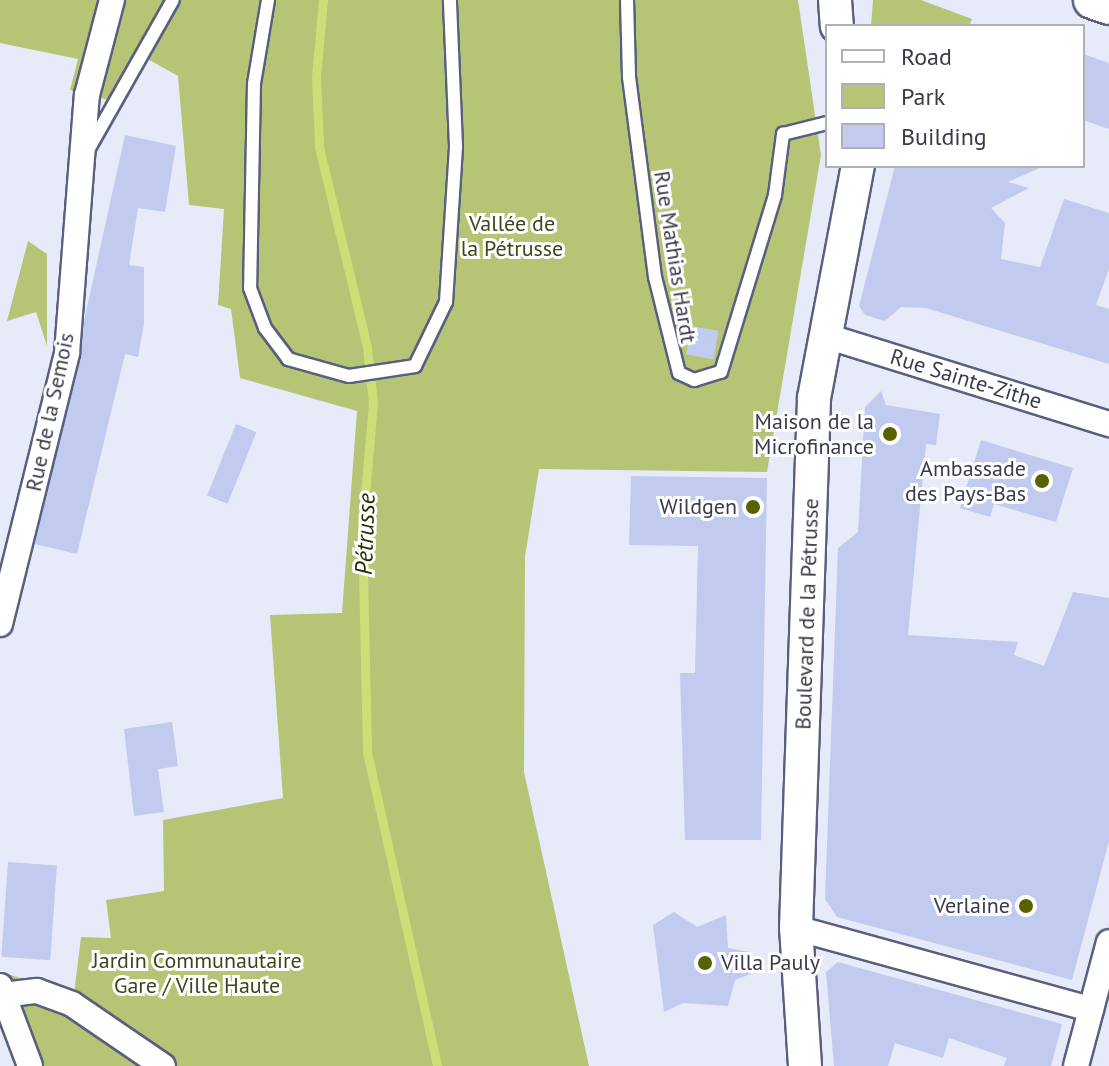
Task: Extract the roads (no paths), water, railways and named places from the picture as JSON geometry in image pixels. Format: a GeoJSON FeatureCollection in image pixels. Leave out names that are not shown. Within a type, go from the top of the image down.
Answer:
{"type":"FeatureCollection","features":[{"type":"Feature","properties":{"kind":"main road"},"geometry":{"type":"LineString","coordinates":[[835,0],[837,24]]}},
{"type":"Feature","properties":{"kind":"main road"},"geometry":{"type":"LineString","coordinates":[[1092,0],[1109,6]]}},
{"type":"Feature","properties":{"kind":"main road","name":"Boulevard de la Pétrusse"},"geometry":{"type":"LineString","coordinates":[[805,1066],[796,928],[814,398],[823,335],[858,168]]}},
{"type":"Feature","properties":{"kind":"street","name":"Rue de la Semois"},"geometry":{"type":"LineString","coordinates":[[0,624],[67,353],[88,150],[87,95],[112,0]]}},
{"type":"Feature","properties":{"kind":"street","name":"Rue Sainte-Zithe"},"geometry":{"type":"LineString","coordinates":[[823,335],[1109,424]]}},
{"type":"Feature","properties":{"kind":"street"},"geometry":{"type":"LineString","coordinates":[[796,928],[1091,1009]]}},
{"type":"Feature","properties":{"kind":"street"},"geometry":{"type":"LineString","coordinates":[[1076,1066],[1109,942]]}},
{"type":"Feature","properties":{"kind":"street"},"geometry":{"type":"LineString","coordinates":[[30,1066],[2,991],[37,991],[72,1004],[163,1066]]}},
{"type":"Feature","properties":{"kind":"lane"},"geometry":{"type":"LineString","coordinates":[[88,150],[173,0]]}},
{"type":"Feature","properties":{"kind":"lane"},"geometry":{"type":"LineString","coordinates":[[268,0],[254,84],[250,288],[265,328],[288,359],[349,376],[415,366],[432,341],[448,290],[456,146],[450,0]]}},
{"type":"Feature","properties":{"kind":"lane","name":"Rue Mathias Hardt"},"geometry":{"type":"LineString","coordinates":[[627,0],[653,262],[679,373],[694,380],[721,372],[775,195],[783,134],[825,124]]}},
{"type":"Feature","properties":{"kind":"waterway","name":"Pétrusse"},"geometry":{"type":"LineString","coordinates":[[323,0],[316,77],[319,147],[367,347],[373,403],[362,529],[367,752],[437,1066]]}},
{"type":"Feature","properties":{"kind":"place","name":"Maison de la Microfinance"},"geometry":{"type":"Point","coordinates":[890,434]}},
{"type":"Feature","properties":{"kind":"place","name":"Ambassade des Pays-Bas"},"geometry":{"type":"Point","coordinates":[1042,481]}},
{"type":"Feature","properties":{"kind":"place","name":"Wildgen"},"geometry":{"type":"Point","coordinates":[753,507]}},
{"type":"Feature","properties":{"kind":"place","name":"Verlaine"},"geometry":{"type":"Point","coordinates":[1026,906]}},
{"type":"Feature","properties":{"kind":"place","name":"Villa Pauly"},"geometry":{"type":"Point","coordinates":[705,963]}},
{"type":"Feature","properties":{"kind":"park label","name":"Vallée de la Pétrusse"},"geometry":{"type":"Point","coordinates":[512,236]}},
{"type":"Feature","properties":{"kind":"park label","name":"Jardin Communautaire Gare / Ville Haute"},"geometry":{"type":"Point","coordinates":[197,972]}}]}
